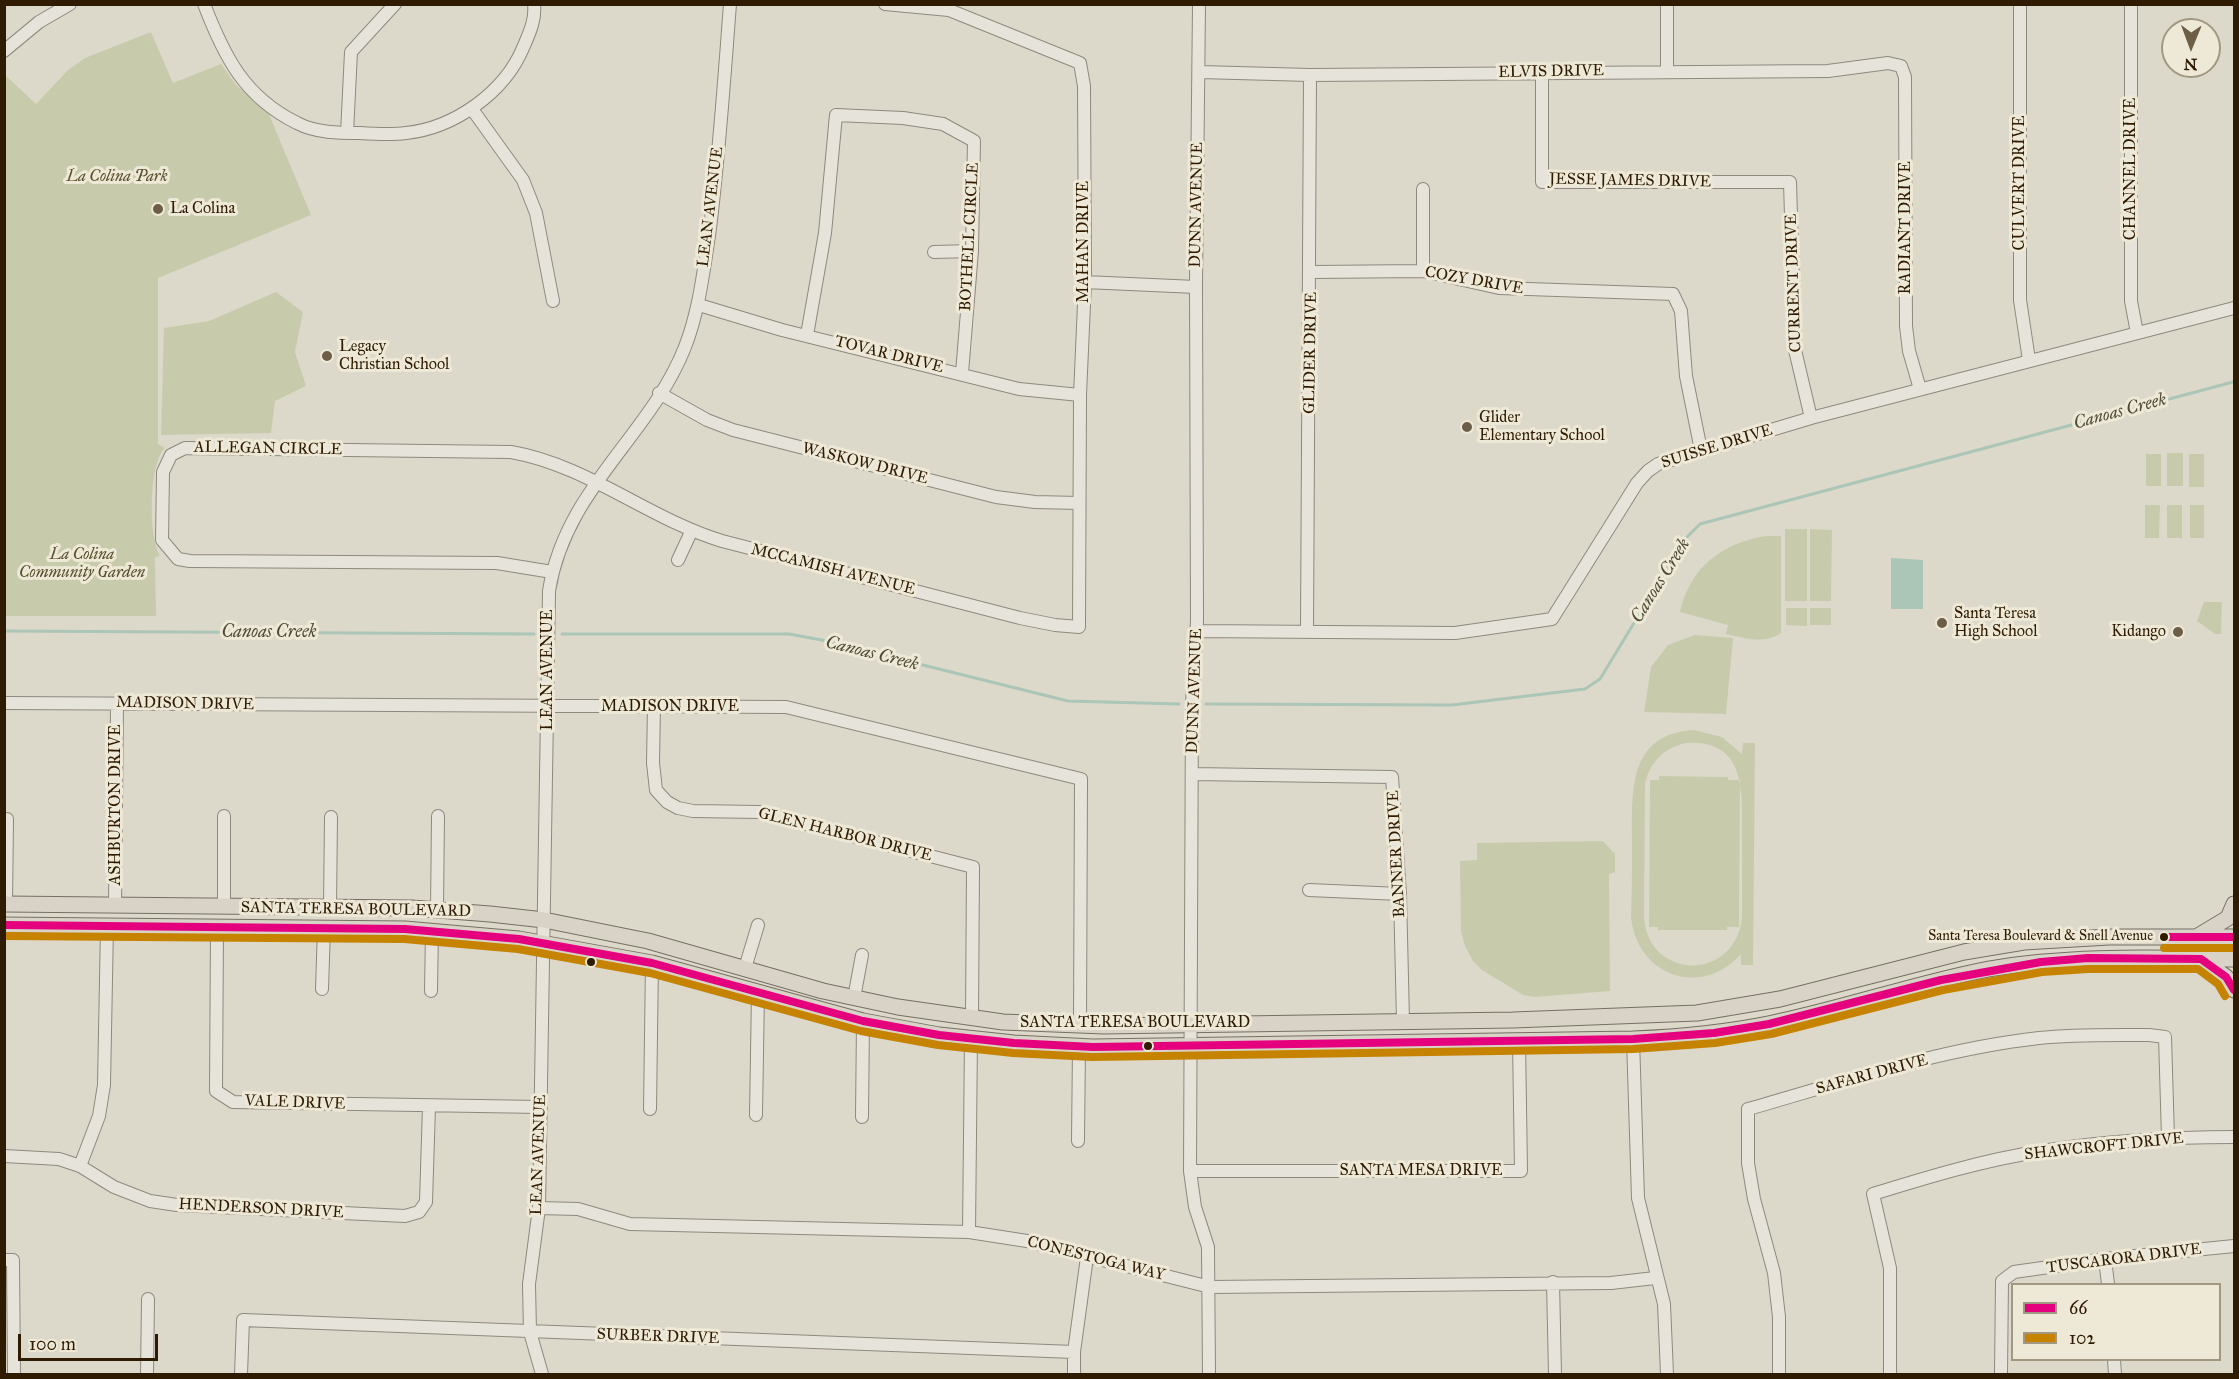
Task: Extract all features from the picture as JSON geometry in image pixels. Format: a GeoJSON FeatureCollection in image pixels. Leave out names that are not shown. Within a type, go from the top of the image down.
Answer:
{"type":"FeatureCollection","features":[{"type":"Feature","properties":{"kind":"main road","name":"SANTA TERESA BOULEVARD"},"geometry":{"type":"LineString","coordinates":[[5,904],[437,909],[544,921],[657,943],[854,998],[972,1018],[1080,1026],[1403,1021],[1697,1013],[1780,999],[1964,952],[2001,945],[2070,938],[2235,937]]}},
{"type":"Feature","properties":{"kind":"main road"},"geometry":{"type":"LineString","coordinates":[[2197,937],[2228,918],[2235,904]]}},
{"type":"Feature","properties":{"kind":"main road","name":"SANTA TERESA BOULEVARD"},"geometry":{"type":"LineString","coordinates":[[4,925],[432,930],[542,942],[652,963],[863,1021],[970,1039],[1079,1047],[1633,1039],[1714,1033],[1769,1024],[1941,980],[2018,965],[2088,958],[2235,958]]}},
{"type":"Feature","properties":{"kind":"main road"},"geometry":{"type":"LineString","coordinates":[[2201,959],[2226,977],[2235,990]]}},
{"type":"Feature","properties":{"kind":"street"},"geometry":{"type":"LineString","coordinates":[[7,43],[70,4]]}},
{"type":"Feature","properties":{"kind":"street"},"geometry":{"type":"LineString","coordinates":[[204,4],[222,51],[241,79],[256,94],[298,124],[322,131],[347,133],[406,133],[430,128],[472,109],[504,80],[520,56],[535,14],[534,4]]}},
{"type":"Feature","properties":{"kind":"street"},"geometry":{"type":"LineString","coordinates":[[347,133],[351,52],[395,4]]}},
{"type":"Feature","properties":{"kind":"street","name":"LEAN AVENUE"},"geometry":{"type":"LineString","coordinates":[[542,1374],[530,1332],[529,1284],[539,1208],[542,942],[547,855],[548,610],[552,572],[561,543],[574,515],[659,393],[684,349],[699,305],[714,195],[730,4]]}},
{"type":"Feature","properties":{"kind":"street","name":"MAHAN DRIVE"},"geometry":{"type":"LineString","coordinates":[[885,4],[949,10],[1080,63],[1083,86],[1085,282],[1080,394],[1079,627]]}},
{"type":"Feature","properties":{"kind":"street","name":"DUNN AVENUE"},"geometry":{"type":"LineString","coordinates":[[1199,4],[1196,631],[1192,703],[1190,1171],[1195,1207],[1208,1247],[1209,1374]]}},
{"type":"Feature","properties":{"kind":"street"},"geometry":{"type":"LineString","coordinates":[[1667,4],[1667,70]]}},
{"type":"Feature","properties":{"kind":"street","name":"CULVERT DRIVE"},"geometry":{"type":"LineString","coordinates":[[2019,4],[2020,300],[2029,360]]}},
{"type":"Feature","properties":{"kind":"street","name":"CHANNEL DRIVE"},"geometry":{"type":"LineString","coordinates":[[2131,4],[2131,301],[2137,333]]}},
{"type":"Feature","properties":{"kind":"street","name":"ELVIS DRIVE"},"geometry":{"type":"LineString","coordinates":[[1200,72],[1310,75],[1828,70],[1888,63],[1901,66]]}},
{"type":"Feature","properties":{"kind":"street","name":"RADIANT DRIVE"},"geometry":{"type":"LineString","coordinates":[[1901,66],[1905,78],[1906,326],[1920,390]]}},
{"type":"Feature","properties":{"kind":"street","name":"JESSE JAMES DRIVE"},"geometry":{"type":"LineString","coordinates":[[1542,72],[1542,182],[1790,182]]}},
{"type":"Feature","properties":{"kind":"street","name":"GLIDER DRIVE"},"geometry":{"type":"LineString","coordinates":[[1308,631],[1310,75]]}},
{"type":"Feature","properties":{"kind":"street"},"geometry":{"type":"LineString","coordinates":[[472,109],[523,180],[536,213],[553,301]]}},
{"type":"Feature","properties":{"kind":"street","name":"BOTHELL CIRCLE"},"geometry":{"type":"LineString","coordinates":[[807,335],[825,233],[836,115],[903,118],[943,124],[974,141],[972,251],[962,373]]}},
{"type":"Feature","properties":{"kind":"street","name":"CURRENT DRIVE"},"geometry":{"type":"LineString","coordinates":[[1790,182],[1794,340],[1811,418]]}},
{"type":"Feature","properties":{"kind":"street"},"geometry":{"type":"LineString","coordinates":[[1423,189],[1423,271]]}},
{"type":"Feature","properties":{"kind":"street"},"geometry":{"type":"LineString","coordinates":[[934,252],[972,251]]}},
{"type":"Feature","properties":{"kind":"street","name":"COZY DRIVE"},"geometry":{"type":"LineString","coordinates":[[1311,272],[1423,271],[1499,288],[1673,294],[1681,311],[1686,376],[1701,450]]}},
{"type":"Feature","properties":{"kind":"street"},"geometry":{"type":"LineString","coordinates":[[1085,282],[1196,287]]}},
{"type":"Feature","properties":{"kind":"street","name":"TOVAR DRIVE"},"geometry":{"type":"LineString","coordinates":[[699,305],[1019,389],[1080,394]]}},
{"type":"Feature","properties":{"kind":"street","name":"SUISSE DRIVE"},"geometry":{"type":"LineString","coordinates":[[1196,631],[1455,633],[1552,619],[1648,471],[1701,450],[1811,418],[2235,308]]}},
{"type":"Feature","properties":{"kind":"street","name":"WASKOW DRIVE"},"geometry":{"type":"LineString","coordinates":[[659,393],[707,420],[744,433],[996,497],[1035,502],[1079,503]]}},
{"type":"Feature","properties":{"kind":"street","name":"ALLEGAN CIRCLE"},"geometry":{"type":"LineString","coordinates":[[552,572],[497,563],[190,561],[178,559],[162,540],[163,472],[171,455],[185,448],[499,451],[538,456],[596,483]]}},
{"type":"Feature","properties":{"kind":"street","name":"MCCAMISH AVENUE"},"geometry":{"type":"LineString","coordinates":[[596,483],[691,532],[1020,618],[1055,626],[1079,627]]}},
{"type":"Feature","properties":{"kind":"street"},"geometry":{"type":"LineString","coordinates":[[678,560],[691,532]]}},
{"type":"Feature","properties":{"kind":"street","name":"MADISON DRIVE"},"geometry":{"type":"LineString","coordinates":[[4,703],[786,707],[1081,778],[1080,1026]]}},
{"type":"Feature","properties":{"kind":"street","name":"ASHBURTON DRIVE"},"geometry":{"type":"LineString","coordinates":[[115,906],[117,703]]}},
{"type":"Feature","properties":{"kind":"street","name":"GLEN HARBOR DRIVE"},"geometry":{"type":"LineString","coordinates":[[654,706],[653,763],[656,790],[667,802],[678,808],[693,811],[759,812],[973,867],[972,1018]]}},
{"type":"Feature","properties":{"kind":"street","name":"BANNER DRIVE"},"geometry":{"type":"LineString","coordinates":[[1193,774],[1392,777],[1400,894],[1403,1021]]}},
{"type":"Feature","properties":{"kind":"street"},"geometry":{"type":"LineString","coordinates":[[224,816],[224,907]]}},
{"type":"Feature","properties":{"kind":"street"},"geometry":{"type":"LineString","coordinates":[[437,909],[438,816]]}},
{"type":"Feature","properties":{"kind":"street"},"geometry":{"type":"LineString","coordinates":[[330,908],[331,817]]}},
{"type":"Feature","properties":{"kind":"street"},"geometry":{"type":"LineString","coordinates":[[5,904],[7,819]]}},
{"type":"Feature","properties":{"kind":"street"},"geometry":{"type":"LineString","coordinates":[[1309,890],[1400,894]]}},
{"type":"Feature","properties":{"kind":"street"},"geometry":{"type":"LineString","coordinates":[[745,968],[758,925]]}},
{"type":"Feature","properties":{"kind":"street"},"geometry":{"type":"LineString","coordinates":[[80,1166],[99,1116],[104,1085],[107,926]]}},
{"type":"Feature","properties":{"kind":"street","name":"VALE DRIVE"},"geometry":{"type":"LineString","coordinates":[[217,927],[216,1090],[233,1102],[540,1107]]}},
{"type":"Feature","properties":{"kind":"street"},"geometry":{"type":"LineString","coordinates":[[322,989],[324,928]]}},
{"type":"Feature","properties":{"kind":"street"},"geometry":{"type":"LineString","coordinates":[[431,992],[432,930]]}},
{"type":"Feature","properties":{"kind":"street"},"geometry":{"type":"LineString","coordinates":[[854,998],[862,955]]}},
{"type":"Feature","properties":{"kind":"street"},"geometry":{"type":"LineString","coordinates":[[650,1109],[652,963]]}},
{"type":"Feature","properties":{"kind":"street"},"geometry":{"type":"LineString","coordinates":[[756,1115],[758,993]]}},
{"type":"Feature","properties":{"kind":"street"},"geometry":{"type":"LineString","coordinates":[[862,1117],[863,1021]]}},
{"type":"Feature","properties":{"kind":"street","name":"SAFARI DRIVE"},"geometry":{"type":"LineString","coordinates":[[1779,1374],[1777,1295],[1748,1163],[1748,1109],[1911,1063],[1983,1047],[2040,1038],[2148,1035],[2165,1037],[2168,1138]]}},
{"type":"Feature","properties":{"kind":"street"},"geometry":{"type":"LineString","coordinates":[[969,1232],[970,1039]]}},
{"type":"Feature","properties":{"kind":"street"},"geometry":{"type":"LineString","coordinates":[[1633,1039],[1638,1198],[1655,1278],[1664,1304],[1667,1374]]}},
{"type":"Feature","properties":{"kind":"street","name":"SANTA MESA DRIVE"},"geometry":{"type":"LineString","coordinates":[[1190,1171],[1521,1171],[1519,1041]]}},
{"type":"Feature","properties":{"kind":"street"},"geometry":{"type":"LineString","coordinates":[[1078,1141],[1079,1047]]}},
{"type":"Feature","properties":{"kind":"street","name":"HENDERSON DRIVE"},"geometry":{"type":"LineString","coordinates":[[4,1156],[50,1158],[80,1166],[114,1187],[150,1201],[177,1205],[405,1216],[419,1212],[426,1202],[429,1106]]}},
{"type":"Feature","properties":{"kind":"street","name":"SHAWCROFT DRIVE"},"geometry":{"type":"LineString","coordinates":[[1890,1374],[1890,1268],[1873,1194],[1964,1167],[2042,1151],[2168,1138],[2235,1137]]}},
{"type":"Feature","properties":{"kind":"street","name":"CONESTOGA WAY"},"geometry":{"type":"LineString","coordinates":[[539,1208],[578,1209],[630,1224],[969,1232],[1027,1241],[1210,1287],[1611,1283],[1655,1278]]}},
{"type":"Feature","properties":{"kind":"street","name":"TUSCARORA DRIVE"},"geometry":{"type":"LineString","coordinates":[[2001,1374],[2002,1281],[2014,1272],[2105,1259],[2235,1246]]}},
{"type":"Feature","properties":{"kind":"street"},"geometry":{"type":"LineString","coordinates":[[1074,1374],[1074,1352],[1087,1257]]}},
{"type":"Feature","properties":{"kind":"street"},"geometry":{"type":"LineString","coordinates":[[2105,1259],[2108,1283]]}},
{"type":"Feature","properties":{"kind":"street"},"geometry":{"type":"LineString","coordinates":[[9,1260],[9,1353],[14,1374]]}},
{"type":"Feature","properties":{"kind":"street"},"geometry":{"type":"LineString","coordinates":[[1553,1282],[1555,1374]]}},
{"type":"Feature","properties":{"kind":"street"},"geometry":{"type":"LineString","coordinates":[[147,1374],[148,1299]]}},
{"type":"Feature","properties":{"kind":"street","name":"SURBER DRIVE"},"geometry":{"type":"LineString","coordinates":[[242,1374],[243,1320],[1074,1352]]}},
{"type":"Feature","properties":{"kind":"green space","name":"La Colina Park"},"geometry":{"type":"Polygon","coordinates":[[[151,32],[173,83],[221,64],[236,85],[266,107],[311,215],[158,278],[158,444],[165,448],[156,468],[152,500],[153,533],[160,555],[155,558],[156,616],[5,616],[4,74],[36,104],[68,70],[85,58],[151,32]]]}},
{"type":"Feature","properties":{"kind":"green space"},"geometry":{"type":"Polygon","coordinates":[[[276,292],[303,312],[295,352],[306,386],[275,401],[271,433],[161,435],[164,328],[209,321],[276,292]]]}},
{"type":"Feature","properties":{"kind":"green space"},"geometry":{"type":"Polygon","coordinates":[[[2167,453],[2183,453],[2183,486],[2167,486],[2167,453]]]}},
{"type":"Feature","properties":{"kind":"green space"},"geometry":{"type":"Polygon","coordinates":[[[2146,454],[2161,454],[2161,486],[2146,486],[2146,454]]]}},
{"type":"Feature","properties":{"kind":"green space"},"geometry":{"type":"Polygon","coordinates":[[[2189,454],[2204,454],[2204,487],[2189,487],[2189,454]]]}},
{"type":"Feature","properties":{"kind":"green space"},"geometry":{"type":"Polygon","coordinates":[[[2145,505],[2160,505],[2159,538],[2145,538],[2145,505]]]}},
{"type":"Feature","properties":{"kind":"green space"},"geometry":{"type":"Polygon","coordinates":[[[2167,505],[2182,505],[2182,538],[2167,538],[2167,505]]]}},
{"type":"Feature","properties":{"kind":"green space"},"geometry":{"type":"Polygon","coordinates":[[[2190,505],[2204,505],[2204,538],[2190,538],[2190,505]]]}},
{"type":"Feature","properties":{"kind":"green space"},"geometry":{"type":"Polygon","coordinates":[[[1785,529],[1807,529],[1807,601],[1785,601],[1785,529]]]}},
{"type":"Feature","properties":{"kind":"green space"},"geometry":{"type":"Polygon","coordinates":[[[1810,529],[1832,530],[1831,601],[1810,601],[1810,529]]]}},
{"type":"Feature","properties":{"kind":"green space"},"geometry":{"type":"Polygon","coordinates":[[[1766,536],[1781,536],[1781,633],[1768,639],[1754,640],[1726,634],[1728,625],[1680,612],[1691,582],[1710,560],[1735,544],[1766,536]]]}},
{"type":"Feature","properties":{"kind":"green space"},"geometry":{"type":"Polygon","coordinates":[[[2204,602],[2222,602],[2221,634],[2215,634],[2197,621],[2204,602]]]}},
{"type":"Feature","properties":{"kind":"green space"},"geometry":{"type":"Polygon","coordinates":[[[1786,608],[1807,608],[1807,626],[1786,625],[1786,608]]]}},
{"type":"Feature","properties":{"kind":"green space"},"geometry":{"type":"Polygon","coordinates":[[[1810,608],[1831,608],[1831,625],[1810,625],[1810,608]]]}},
{"type":"Feature","properties":{"kind":"green space"},"geometry":{"type":"Polygon","coordinates":[[[1695,635],[1733,638],[1726,714],[1644,712],[1651,667],[1668,645],[1695,635]]]}},
{"type":"Feature","properties":{"kind":"green space"},"geometry":{"type":"Polygon","coordinates":[[[1694,730],[1722,737],[1742,754],[1743,743],[1755,743],[1753,965],[1741,965],[1741,954],[1725,968],[1708,975],[1690,978],[1673,974],[1657,966],[1645,954],[1636,937],[1631,916],[1634,783],[1646,753],[1657,742],[1673,734],[1694,730]],[[1686,743],[1671,748],[1655,762],[1645,783],[1644,917],[1649,938],[1660,953],[1675,962],[1692,965],[1709,962],[1725,953],[1736,938],[1742,917],[1741,788],[1731,760],[1721,750],[1706,744],[1686,743]]]}},
{"type":"Feature","properties":{"kind":"green space"},"geometry":{"type":"Polygon","coordinates":[[[1659,776],[1728,777],[1728,780],[1740,780],[1739,927],[1727,927],[1727,930],[1658,930],[1658,927],[1649,927],[1650,780],[1659,780],[1659,776]]]}},
{"type":"Feature","properties":{"kind":"green space"},"geometry":{"type":"Polygon","coordinates":[[[1603,841],[1615,854],[1615,872],[1609,874],[1610,991],[1535,997],[1523,995],[1482,970],[1473,961],[1465,946],[1461,931],[1460,861],[1477,860],[1477,843],[1603,841]]]}},
{"type":"Feature","properties":{"kind":"shaded area"},"geometry":{"type":"Polygon","coordinates":[[[1891,558],[1923,560],[1923,609],[1891,609],[1891,558]]]}},
{"type":"Feature","properties":{"kind":"waterway","name":"Canoas Creek"},"geometry":{"type":"LineString","coordinates":[[1206,704],[1452,705],[1585,689],[1600,679],[1685,539],[1700,524],[2233,382]]}},
{"type":"Feature","properties":{"kind":"waterway","name":"Canoas Creek"},"geometry":{"type":"LineString","coordinates":[[4,631],[534,634]]}},
{"type":"Feature","properties":{"kind":"waterway","name":"Canoas Creek"},"geometry":{"type":"LineString","coordinates":[[562,634],[789,634],[822,640],[1068,701],[1179,704]]}},
{"type":"Feature","properties":{"kind":"transit line","name":"66"},"geometry":{"type":"LineString","coordinates":[[4,925],[405,929],[519,939],[652,963],[863,1021],[939,1035],[1014,1043],[1093,1047],[1633,1039],[1714,1033],[1769,1024],[1941,980],[2041,962],[2088,958],[2201,959],[2226,977],[2234,990]]}},
{"type":"Feature","properties":{"kind":"transit line","name":"102"},"geometry":{"type":"LineString","coordinates":[[4,936],[404,939],[518,949],[650,973],[861,1031],[938,1045],[1013,1053],[1092,1057],[1633,1049],[1715,1043],[1771,1034],[1943,990],[2042,972],[2088,969],[2198,969],[2218,984],[2225,996]]}},
{"type":"Feature","properties":{"kind":"transit line","name":"66"},"geometry":{"type":"LineString","coordinates":[[2164,937],[2234,937]]}},
{"type":"Feature","properties":{"kind":"transit line","name":"102"},"geometry":{"type":"LineString","coordinates":[[2164,948],[2234,948]]}},
{"type":"Feature","properties":{"kind":"place","name":"La Colina"},"geometry":{"type":"Point","coordinates":[158,209]}},
{"type":"Feature","properties":{"kind":"place","name":"Legacy Christian School"},"geometry":{"type":"Point","coordinates":[327,356]}},
{"type":"Feature","properties":{"kind":"place","name":"Glider Elementary School"},"geometry":{"type":"Point","coordinates":[1467,427]}},
{"type":"Feature","properties":{"kind":"place","name":"Santa Teresa High School"},"geometry":{"type":"Point","coordinates":[1942,623]}},
{"type":"Feature","properties":{"kind":"place","name":"Kidango"},"geometry":{"type":"Point","coordinates":[2178,632]}},
{"type":"Feature","properties":{"kind":"place","name":"Santa Teresa Boulevard & Snell Avenue"},"geometry":{"type":"Point","coordinates":[2164,937]}},
{"type":"Feature","properties":{"kind":"park label","name":"La Colina Community Garden"},"geometry":{"type":"Point","coordinates":[82,564]}}]}
